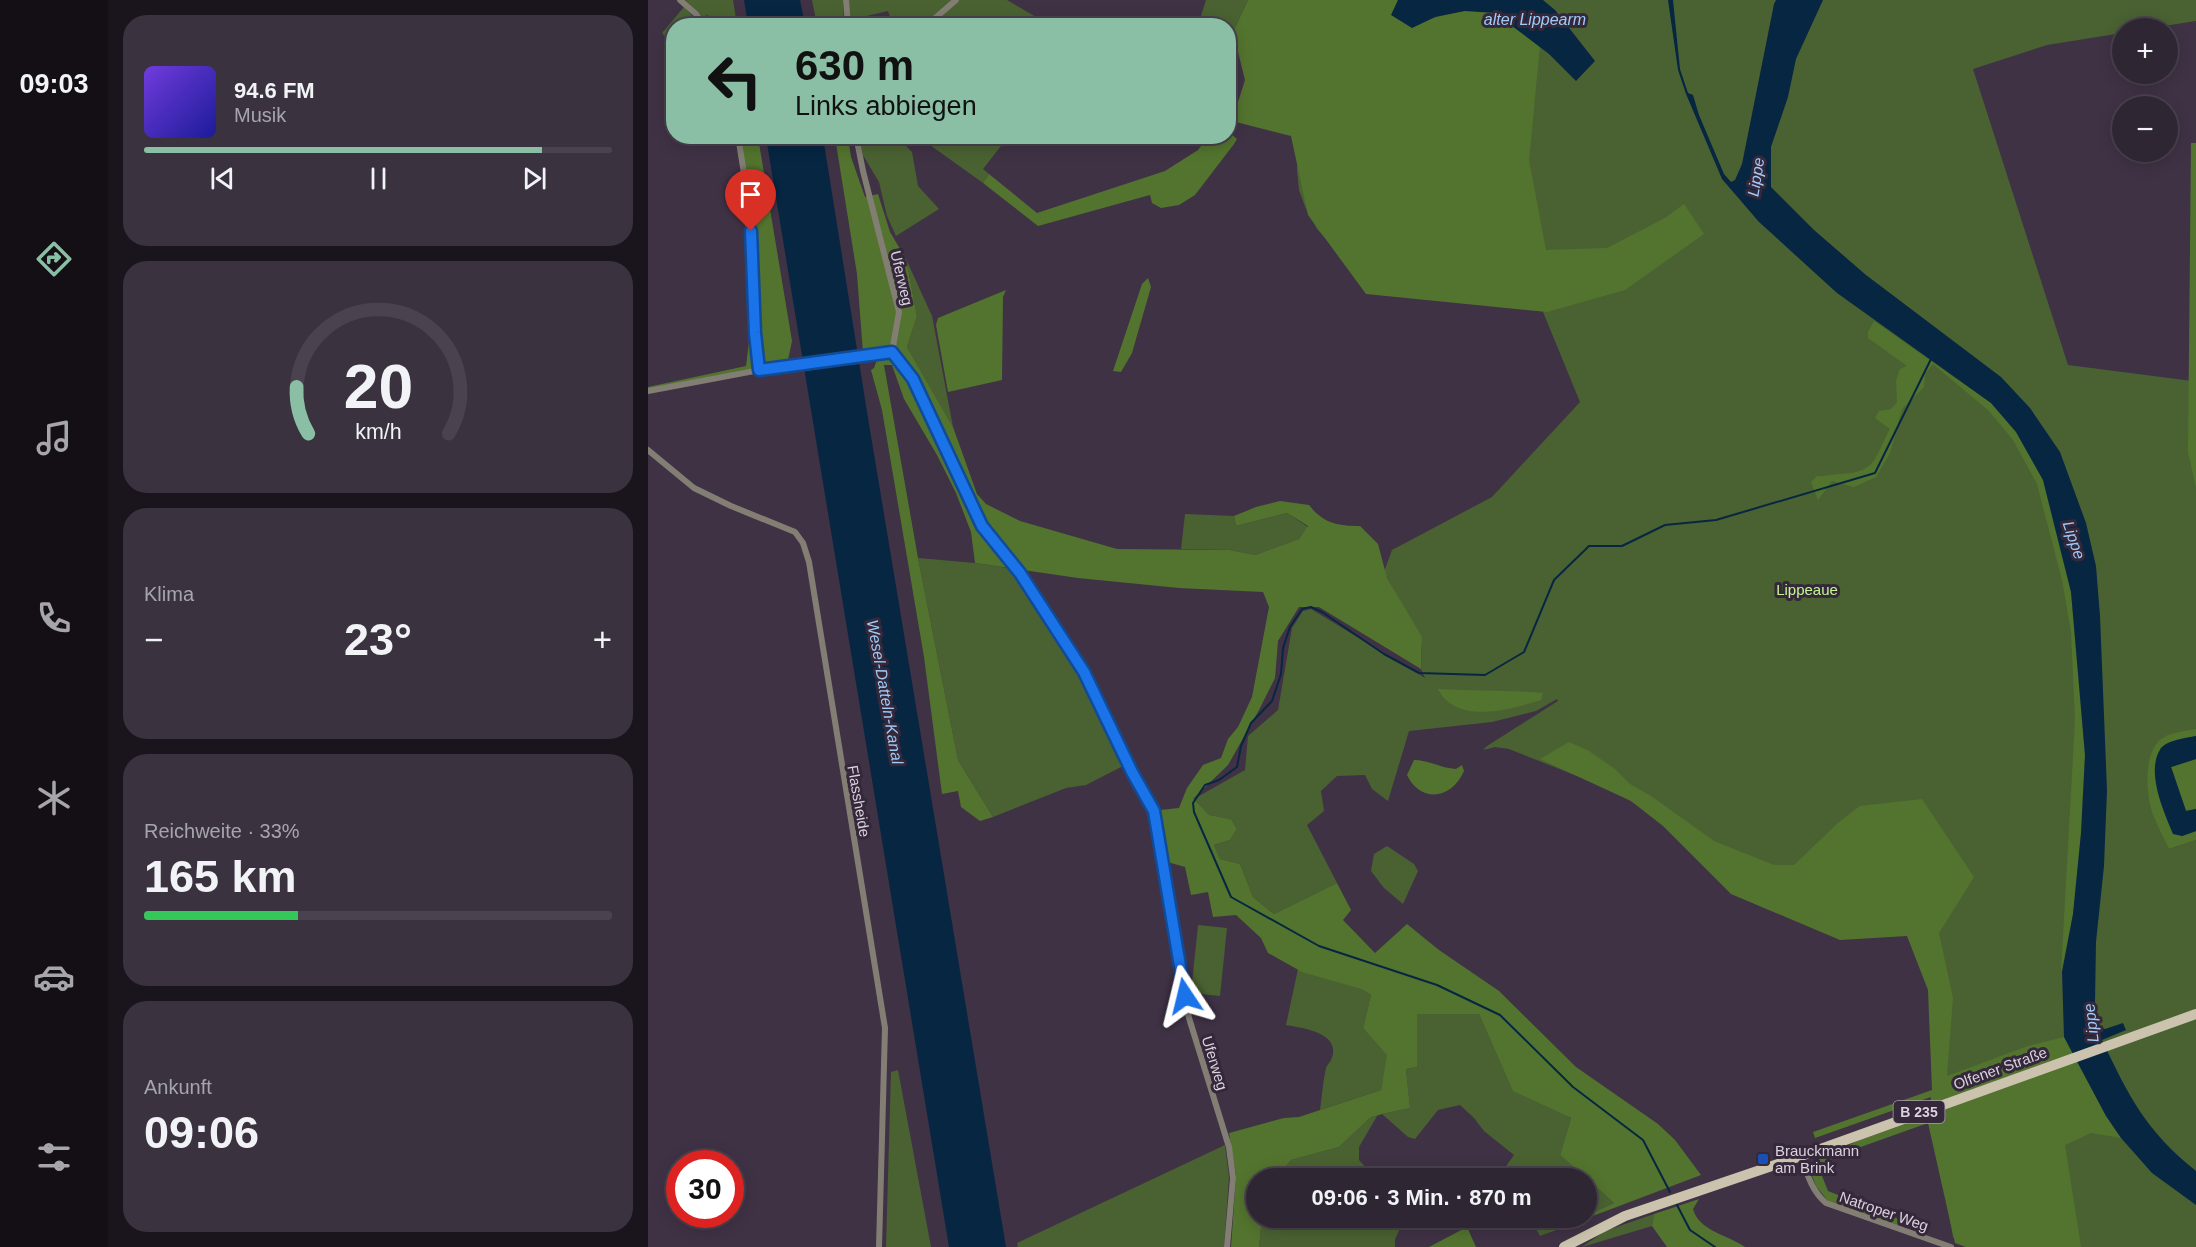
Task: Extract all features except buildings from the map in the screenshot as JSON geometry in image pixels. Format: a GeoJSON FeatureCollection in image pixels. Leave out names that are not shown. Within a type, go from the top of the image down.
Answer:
{"type":"FeatureCollection","features":[{"type":"Feature","properties":{"kind":"main road","name":"Olfener Straße"},"geometry":{"type":"LineString","coordinates":[[1564,1247],[1625,1216],[2196,1014]]}},
{"type":"Feature","properties":{"kind":"street"},"geometry":{"type":"LineString","coordinates":[[680,0],[699,18]]}},
{"type":"Feature","properties":{"kind":"street"},"geometry":{"type":"LineString","coordinates":[[846,0],[847,18]]}},
{"type":"Feature","properties":{"kind":"street"},"geometry":{"type":"LineString","coordinates":[[935,18],[956,0]]}},
{"type":"Feature","properties":{"kind":"street"},"geometry":{"type":"LineString","coordinates":[[739,144],[750,211],[755,333],[759,370]]}},
{"type":"Feature","properties":{"kind":"street","name":"Uferweg"},"geometry":{"type":"LineString","coordinates":[[858,144],[899,312],[892,352],[913,379],[982,526],[1020,573],[1084,672],[1132,772],[1154,811],[1189,1018],[1229,1148],[1233,1178],[1227,1247]]}},
{"type":"Feature","properties":{"kind":"street"},"geometry":{"type":"LineString","coordinates":[[648,391],[759,370],[892,352]]}},
{"type":"Feature","properties":{"kind":"street","name":"Flassheide"},"geometry":{"type":"LineString","coordinates":[[648,450],[694,488],[795,532],[803,543],[809,562],[885,1029],[879,1247]]}},
{"type":"Feature","properties":{"kind":"street","name":"Natroper Weg"},"geometry":{"type":"LineString","coordinates":[[1801,1155],[1812,1186],[1826,1203],[1952,1247]]}},
{"type":"Feature","properties":{"kind":"green space"},"geometry":{"type":"Polygon","coordinates":[[[685,0],[733,0],[736,18],[709,18],[708,15],[703,17],[685,0]]]}},
{"type":"Feature","properties":{"kind":"green space"},"geometry":{"type":"Polygon","coordinates":[[[812,0],[843,0],[844,18],[816,18],[812,0]]]}},
{"type":"Feature","properties":{"kind":"green space"},"geometry":{"type":"Polygon","coordinates":[[[848,0],[952,0],[932,18],[890,18],[888,11],[850,18],[848,0]]]}},
{"type":"Feature","properties":{"kind":"green space"},"geometry":{"type":"Polygon","coordinates":[[[958,0],[1007,0],[1038,18],[939,18],[958,0]]]}},
{"type":"Feature","properties":{"kind":"green space"},"geometry":{"type":"Polygon","coordinates":[[[1206,0],[1248,0],[1236,26],[1236,18],[1200,18],[1206,0]]]}},
{"type":"Feature","properties":{"kind":"green space"},"geometry":{"type":"Polygon","coordinates":[[[1248,0],[1398,0],[1392,15],[1412,28],[1431,19],[1462,11],[1483,11],[1499,15],[1540,46],[1529,160],[1546,250],[1607,248],[1665,218],[1684,204],[1704,234],[1625,290],[1547,312],[1366,294],[1308,215],[1291,136],[1236,122],[1236,108],[1245,80],[1236,44],[1236,26],[1248,0]]]}},
{"type":"Feature","properties":{"kind":"green space","name":"Lippeaue"},"geometry":{"type":"Polygon","coordinates":[[[1348,0],[2196,0],[2196,21],[2178,24],[2178,18],[2112,18],[2112,35],[2047,45],[1973,69],[2068,365],[2192,381],[2196,480],[2196,730],[2164,737],[2159,742],[2169,849],[2196,840],[2196,1247],[1970,1247],[1957,1242],[1953,1237],[1932,1120],[1945,1078],[1918,933],[1664,822],[1615,791],[1509,749],[1495,747],[1483,750],[1558,701],[1557,699],[1536,711],[1492,722],[1409,731],[1388,801],[1372,789],[1365,775],[1337,776],[1321,791],[1324,811],[1307,825],[1337,883],[1274,914],[1253,897],[1240,864],[1220,859],[1214,845],[1230,840],[1237,829],[1231,819],[1209,815],[1192,800],[1245,770],[1248,736],[1278,710],[1292,628],[1303,611],[1311,609],[1425,678],[1421,669],[1422,646],[1384,572],[1392,550],[1492,497],[1580,402],[1541,307],[1370,289],[1317,229],[1306,209],[1299,190],[1297,170],[1299,136],[1348,0]]]}},
{"type":"Feature","properties":{"kind":"green space"},"geometry":{"type":"Polygon","coordinates":[[[684,7],[694,18],[675,18],[684,7]]]}},
{"type":"Feature","properties":{"kind":"green space"},"geometry":{"type":"Polygon","coordinates":[[[2191,143],[2196,143],[2196,487],[2188,452],[2191,143]]]}},
{"type":"Feature","properties":{"kind":"green space"},"geometry":{"type":"Polygon","coordinates":[[[739,144],[759,144],[792,341],[787,365],[648,390],[648,387],[746,366],[752,317],[745,226],[750,211],[739,144]]]}},
{"type":"Feature","properties":{"kind":"green space"},"geometry":{"type":"Polygon","coordinates":[[[836,144],[849,144],[851,157],[865,197],[878,194],[890,232],[906,259],[917,316],[907,347],[953,427],[977,494],[986,504],[1020,521],[1117,549],[1230,550],[1255,555],[1299,539],[1308,526],[1287,513],[1236,526],[1234,516],[1280,501],[1309,505],[1325,520],[1331,522],[1360,526],[1378,544],[1387,578],[1422,637],[1421,669],[1319,607],[1299,607],[1278,641],[1275,678],[1259,710],[1228,765],[1193,799],[1209,815],[1231,819],[1237,829],[1230,840],[1214,845],[1220,859],[1240,864],[1253,897],[1274,914],[1337,883],[1351,910],[1343,920],[1375,953],[1407,924],[1439,950],[1499,991],[1576,1067],[1658,1124],[1675,1140],[1701,1175],[1597,1214],[1597,1211],[1614,1203],[1597,1188],[1597,1168],[1575,1168],[1560,1155],[1571,1118],[1513,1091],[1479,1014],[1417,1014],[1417,1067],[1406,1069],[1410,1108],[1370,1118],[1339,1147],[1291,1160],[1285,1168],[1246,1168],[1246,1228],[1261,1228],[1259,1247],[1231,1247],[1236,1176],[1229,1133],[1284,1118],[1299,1117],[1381,1090],[1387,1055],[1363,1028],[1371,995],[1361,989],[1302,972],[1268,953],[1261,938],[1236,915],[1213,917],[1208,892],[1191,895],[1185,867],[1164,861],[1160,810],[1179,808],[1187,788],[1203,765],[1221,758],[1228,739],[1238,727],[1252,697],[1269,607],[1263,592],[1179,588],[1078,578],[975,563],[971,532],[956,493],[904,399],[892,365],[884,365],[918,558],[958,760],[993,817],[980,821],[961,807],[958,791],[942,794],[924,657],[882,410],[871,370],[878,357],[891,355],[898,364],[896,349],[863,353],[857,274],[836,144]]]}},
{"type":"Feature","properties":{"kind":"green space"},"geometry":{"type":"Polygon","coordinates":[[[861,144],[904,144],[912,152],[918,186],[939,209],[896,236],[887,216],[879,182],[863,155],[861,144]]]}},
{"type":"Feature","properties":{"kind":"green space"},"geometry":{"type":"Polygon","coordinates":[[[929,144],[1003,144],[983,169],[989,174],[983,183],[929,144]]]}},
{"type":"Feature","properties":{"kind":"green space"},"geometry":{"type":"Polygon","coordinates":[[[1203,144],[1234,144],[1195,195],[1179,205],[1161,208],[1152,203],[1150,195],[1038,226],[983,183],[989,174],[1037,213],[1165,171],[1198,150],[1203,144]]]}},
{"type":"Feature","properties":{"kind":"green space"},"geometry":{"type":"Polygon","coordinates":[[[906,259],[932,316],[953,427],[907,347],[917,316],[906,259]]]}},
{"type":"Feature","properties":{"kind":"green space"},"geometry":{"type":"Polygon","coordinates":[[[1148,278],[1151,287],[1132,353],[1121,372],[1113,371],[1142,284],[1148,278]]]}},
{"type":"Feature","properties":{"kind":"green space"},"geometry":{"type":"Polygon","coordinates":[[[1006,290],[1003,297],[1002,380],[948,392],[936,325],[938,318],[1006,290]]]}},
{"type":"Feature","properties":{"kind":"green space"},"geometry":{"type":"Polygon","coordinates":[[[1874,321],[1991,403],[2016,432],[2043,480],[2071,592],[2085,755],[2081,833],[2073,914],[2061,973],[2075,720],[2071,632],[2062,580],[2037,484],[2013,440],[1989,411],[1933,364],[1925,374],[1924,387],[1902,409],[1890,453],[1876,477],[1854,487],[1832,481],[1818,500],[1811,482],[1817,476],[1853,473],[1869,466],[1890,429],[1875,418],[1879,411],[1891,409],[1897,402],[1896,381],[1900,369],[1907,366],[1868,338],[1868,332],[1874,321]]]}},
{"type":"Feature","properties":{"kind":"green space"},"geometry":{"type":"Polygon","coordinates":[[[1287,513],[1308,527],[1299,539],[1255,555],[1230,550],[1181,549],[1185,514],[1234,516],[1236,526],[1287,513]]]}},
{"type":"Feature","properties":{"kind":"green space"},"geometry":{"type":"Polygon","coordinates":[[[918,558],[1014,569],[1046,616],[1089,688],[1125,765],[1086,785],[1066,788],[993,817],[958,760],[918,558]]]}},
{"type":"Feature","properties":{"kind":"green space"},"geometry":{"type":"Polygon","coordinates":[[[1438,689],[1543,693],[1541,700],[1514,708],[1485,712],[1457,707],[1446,700],[1438,689]]]}},
{"type":"Feature","properties":{"kind":"green space"},"geometry":{"type":"Polygon","coordinates":[[[2196,729],[2196,736],[2168,743],[2161,748],[2182,836],[2196,831],[2196,840],[2169,849],[2151,806],[2148,785],[2149,762],[2157,743],[2164,737],[2196,729]]]}},
{"type":"Feature","properties":{"kind":"green space"},"geometry":{"type":"Polygon","coordinates":[[[1569,742],[1589,751],[1615,769],[1630,784],[1651,796],[1714,841],[1774,865],[1794,865],[1839,822],[1860,806],[1922,799],[1974,877],[1939,933],[1953,998],[1947,1076],[2028,1046],[2064,1037],[2106,1116],[2121,1138],[2091,1133],[2065,1145],[2081,1247],[1966,1247],[1955,1243],[1928,1123],[1841,1154],[1823,1164],[1820,1171],[1828,1191],[1898,1219],[1898,1226],[1828,1201],[1816,1186],[1810,1171],[1820,1158],[1860,1140],[1928,1116],[1931,1097],[1815,1138],[1813,1132],[1932,1090],[1928,990],[1907,936],[1840,940],[1731,894],[1663,826],[1631,801],[1540,759],[1569,742]]]}},
{"type":"Feature","properties":{"kind":"green space"},"geometry":{"type":"Polygon","coordinates":[[[2196,759],[2196,809],[2186,811],[2171,767],[2196,759]]]}},
{"type":"Feature","properties":{"kind":"green space"},"geometry":{"type":"Polygon","coordinates":[[[1414,760],[1456,769],[1462,765],[1464,771],[1452,788],[1436,794],[1428,794],[1420,791],[1407,775],[1414,760]]]}},
{"type":"Feature","properties":{"kind":"green space"},"geometry":{"type":"Polygon","coordinates":[[[1387,846],[1414,864],[1418,871],[1403,904],[1384,888],[1371,871],[1374,854],[1387,846]]]}},
{"type":"Feature","properties":{"kind":"green space"},"geometry":{"type":"Polygon","coordinates":[[[1198,925],[1227,928],[1220,996],[1191,993],[1198,925]]]}},
{"type":"Feature","properties":{"kind":"green space"},"geometry":{"type":"Polygon","coordinates":[[[1298,969],[1361,989],[1371,995],[1363,1028],[1388,1054],[1381,1090],[1320,1110],[1326,1068],[1333,1051],[1327,1038],[1319,1033],[1286,1025],[1298,969]]]}},
{"type":"Feature","properties":{"kind":"green space"},"geometry":{"type":"Polygon","coordinates":[[[1417,1014],[1479,1014],[1513,1090],[1571,1118],[1560,1155],[1575,1168],[1505,1168],[1514,1155],[1484,1131],[1460,1105],[1438,1110],[1415,1139],[1408,1137],[1382,1114],[1410,1108],[1406,1069],[1417,1067],[1417,1014]]]}},
{"type":"Feature","properties":{"kind":"green space"},"geometry":{"type":"Polygon","coordinates":[[[898,1070],[931,1247],[886,1247],[891,1072],[898,1070]]]}},
{"type":"Feature","properties":{"kind":"green space"},"geometry":{"type":"Polygon","coordinates":[[[1377,1116],[1359,1147],[1359,1160],[1366,1168],[1285,1168],[1291,1160],[1339,1147],[1370,1118],[1377,1116]]]}},
{"type":"Feature","properties":{"kind":"green space"},"geometry":{"type":"Polygon","coordinates":[[[1225,1145],[1229,1177],[1224,1247],[1018,1247],[1017,1243],[1225,1145]]]}},
{"type":"Feature","properties":{"kind":"green space"},"geometry":{"type":"Polygon","coordinates":[[[1597,1188],[1614,1203],[1597,1211],[1597,1188]]]}},
{"type":"Feature","properties":{"kind":"green space"},"geometry":{"type":"Polygon","coordinates":[[[1699,1199],[1693,1209],[1701,1223],[1745,1247],[1667,1247],[1652,1226],[1654,1214],[1699,1199]]]}},
{"type":"Feature","properties":{"kind":"green space"},"geometry":{"type":"Polygon","coordinates":[[[1654,1214],[1652,1226],[1582,1247],[1605,1231],[1654,1214]]]}},
{"type":"Feature","properties":{"kind":"green space"},"geometry":{"type":"Polygon","coordinates":[[[1261,1228],[1398,1228],[1399,1231],[1395,1239],[1395,1247],[1259,1247],[1261,1228]]]}},
{"type":"Feature","properties":{"kind":"green space"},"geometry":{"type":"Polygon","coordinates":[[[1467,1228],[1476,1247],[1429,1247],[1467,1228]]]}},
{"type":"Feature","properties":{"kind":"green space"},"geometry":{"type":"Polygon","coordinates":[[[1536,1228],[1558,1228],[1540,1236],[1536,1228]]]}},
{"type":"Feature","properties":{"kind":"water"},"geometry":{"type":"Polygon","coordinates":[[[744,0],[800,0],[804,18],[747,18],[744,0]]]}},
{"type":"Feature","properties":{"kind":"water","name":"alter Lippearm"},"geometry":{"type":"Polygon","coordinates":[[[1398,0],[1543,0],[1555,10],[1595,61],[1576,81],[1549,54],[1495,13],[1465,11],[1435,17],[1412,28],[1391,15],[1398,0]]]}},
{"type":"Feature","properties":{"kind":"water","name":"Lippe"},"geometry":{"type":"Polygon","coordinates":[[[1668,0],[1673,0],[1680,69],[1688,93],[1693,95],[1724,174],[1731,182],[1735,180],[1742,164],[1776,0],[1823,0],[1796,59],[1788,97],[1771,147],[1771,187],[1814,230],[1866,275],[2001,377],[2030,408],[2060,452],[2086,523],[2096,566],[2100,616],[2107,790],[2104,866],[2096,942],[2095,1002],[2099,1027],[2105,1029],[2123,1023],[2126,1030],[2102,1040],[2140,1112],[2164,1142],[2196,1171],[2196,1205],[2152,1173],[2121,1138],[2106,1116],[2064,1037],[2062,972],[2073,914],[2081,833],[2085,755],[2071,592],[2043,480],[2016,432],[1991,403],[1837,293],[1759,222],[1722,179],[1678,70],[1668,0]]]}},
{"type":"Feature","properties":{"kind":"water","name":"Wesel-Datteln-Kanal"},"geometry":{"type":"Polygon","coordinates":[[[767,144],[824,144],[1006,1247],[949,1247],[767,144]]]}},
{"type":"Feature","properties":{"kind":"water"},"geometry":{"type":"Polygon","coordinates":[[[2196,736],[2196,759],[2171,767],[2186,811],[2196,809],[2196,831],[2182,836],[2173,834],[2165,815],[2155,780],[2155,768],[2157,757],[2164,745],[2196,736]]]}},
{"type":"Feature","properties":{"kind":"waterway"},"geometry":{"type":"LineString","coordinates":[[1670,1192],[1643,1140],[1573,1087],[1500,1015],[1437,985],[1319,946],[1231,897],[1194,812],[1193,803],[1205,785],[1219,780],[1237,767],[1241,746],[1251,723],[1272,701],[1281,674],[1283,648],[1290,627],[1302,609],[1311,607],[1322,612],[1384,654],[1419,673],[1485,675],[1524,652],[1554,580],[1589,546],[1622,546],[1665,525],[1716,520],[1875,473],[1931,359]]}},
{"type":"Feature","properties":{"kind":"waterway"},"geometry":{"type":"LineString","coordinates":[[1677,1205],[1690,1230],[1715,1247]]}},
{"type":"Feature","properties":{"kind":"place","name":"Brauckmann am Brink"},"geometry":{"type":"Point","coordinates":[1763,1159]}},
{"type":"Feature","properties":{"kind":"route"},"geometry":{"type":"LineString","coordinates":[[751,231],[755,333],[759,370],[892,352],[913,379],[982,526],[1020,573],[1092,687],[1132,772],[1154,811],[1185,996]]}}]}
